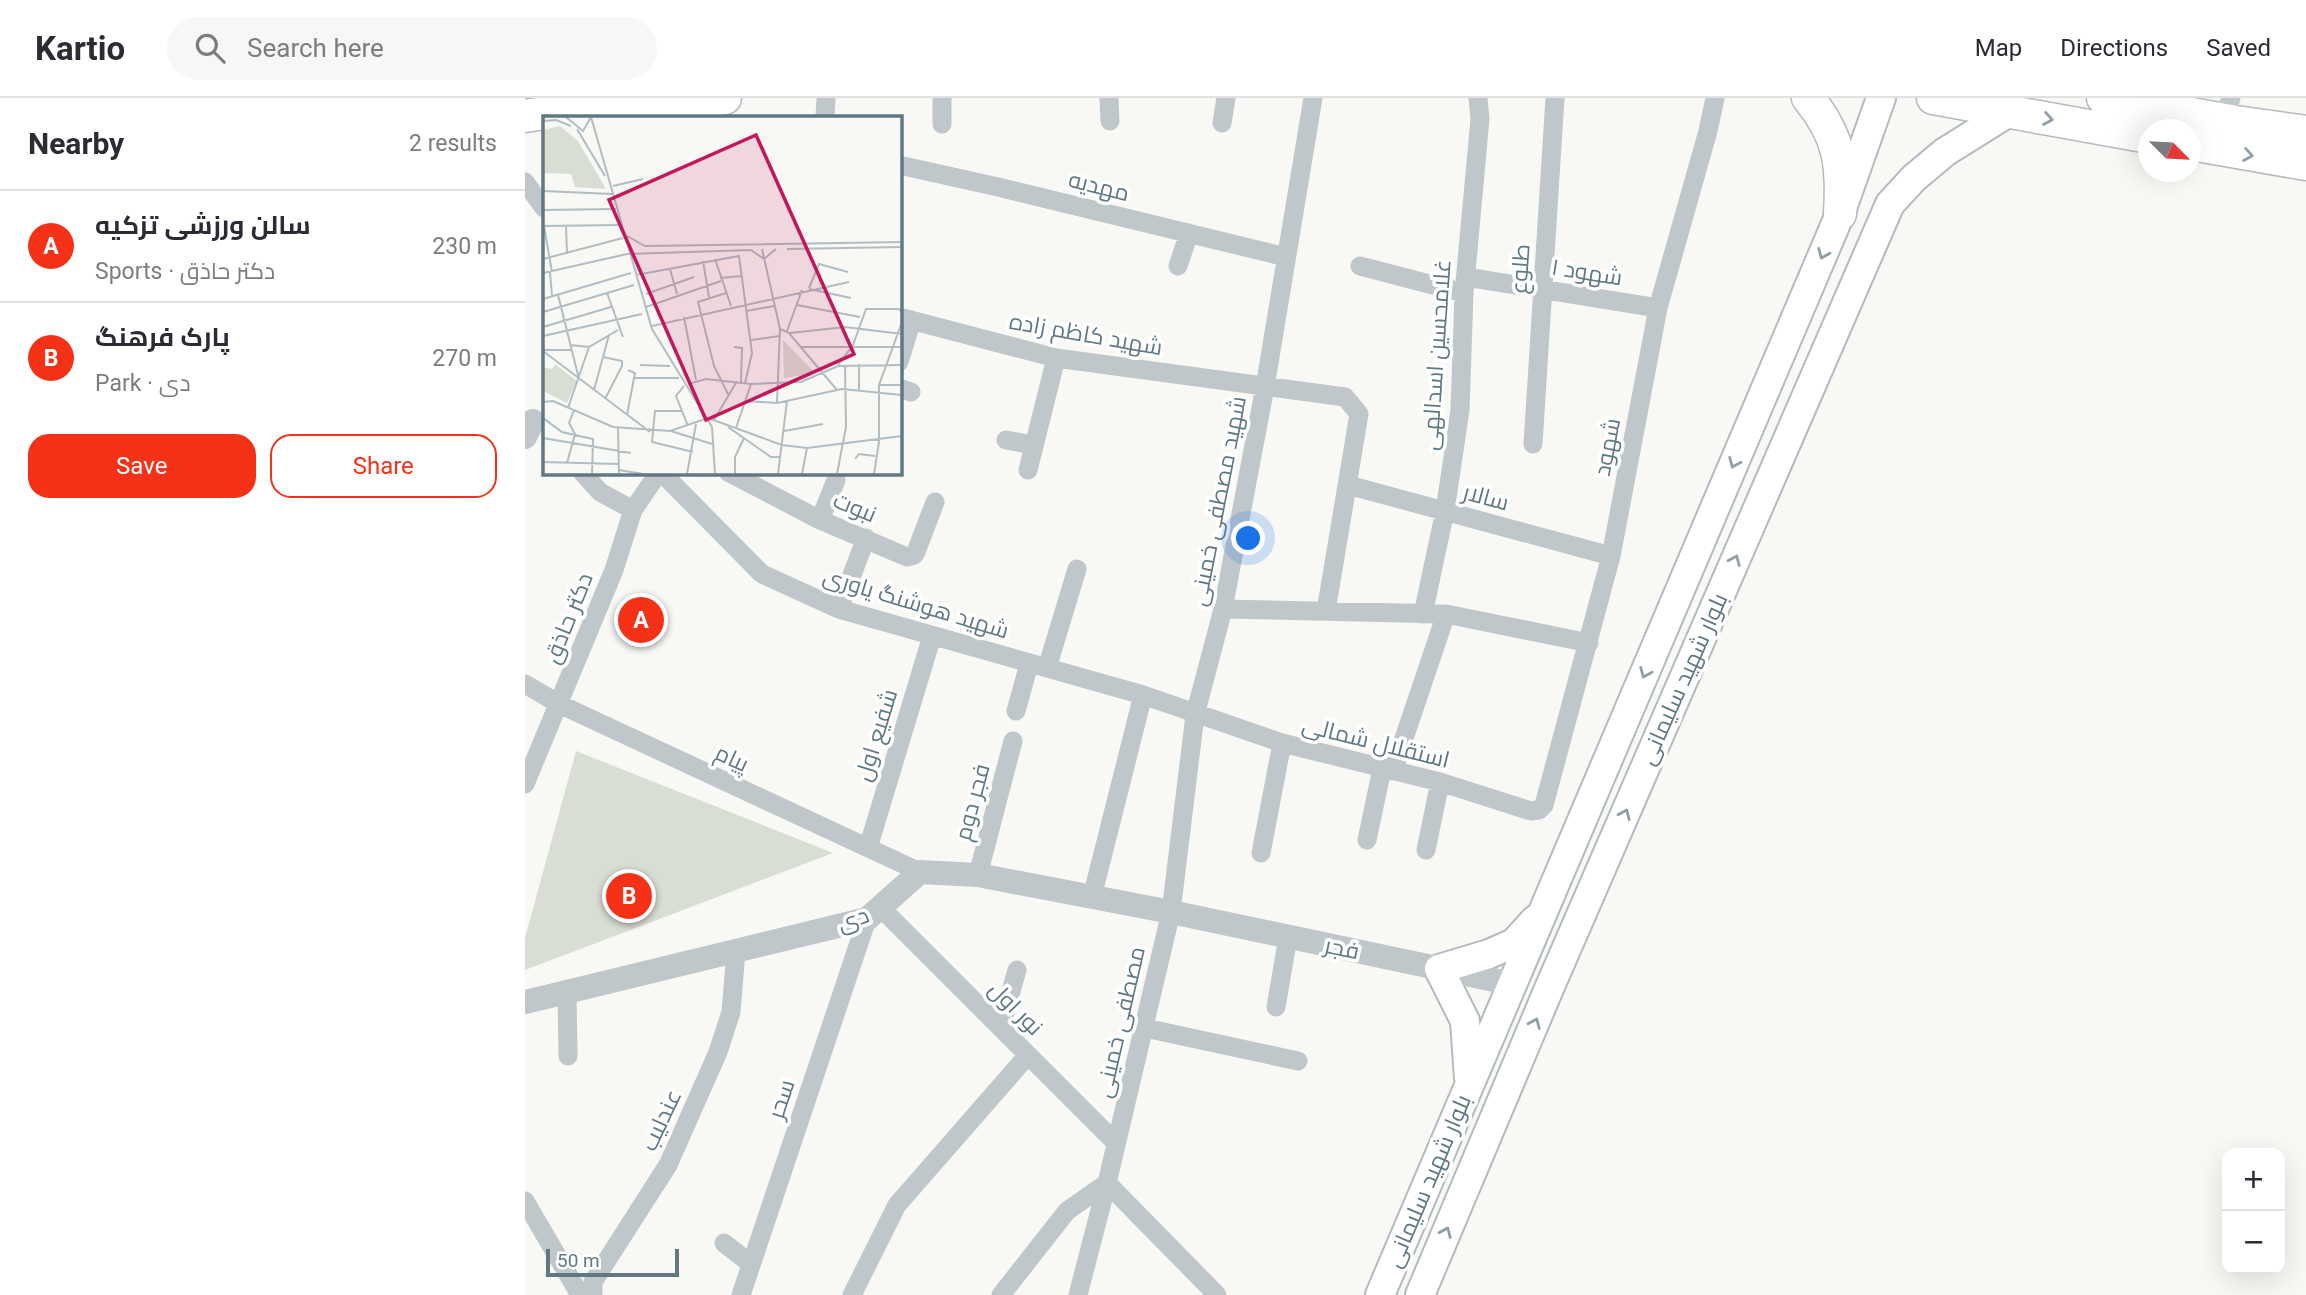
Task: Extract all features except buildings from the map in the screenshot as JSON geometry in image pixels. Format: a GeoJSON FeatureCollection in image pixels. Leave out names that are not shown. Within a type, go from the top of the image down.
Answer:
{"type":"FeatureCollection","features":[{"type":"Feature","properties":{"kind":"main road"},"geometry":{"type":"LineString","coordinates":[[530,114],[608,109],[665,109],[726,98]]}},
{"type":"Feature","properties":{"kind":"main road"},"geometry":{"type":"LineString","coordinates":[[1808,98],[1821,114],[1836,145],[1842,179],[1840,214]]}},
{"type":"Feature","properties":{"kind":"main road","name":"بلوار شهید سلیمانی"},"geometry":{"type":"LineString","coordinates":[[1380,1295],[1840,214],[1881,98]]}},
{"type":"Feature","properties":{"kind":"main road"},"geometry":{"type":"LineString","coordinates":[[1933,98],[2138,135]]}},
{"type":"Feature","properties":{"kind":"main road"},"geometry":{"type":"LineString","coordinates":[[2107,98],[2227,109],[2306,132]]}},
{"type":"Feature","properties":{"kind":"main road","name":"بلوار شهید سلیمانی"},"geometry":{"type":"LineString","coordinates":[[1420,1295],[1548,991],[1890,204],[1914,178],[1945,152],[2009,112]]}},
{"type":"Feature","properties":{"kind":"main road"},"geometry":{"type":"LineString","coordinates":[[2201,146],[2306,164]]}},
{"type":"Feature","properties":{"kind":"main road"},"geometry":{"type":"LineString","coordinates":[[1469,1085],[1465,1021],[1439,969],[1489,954],[1514,943],[1544,911]]}},
{"type":"Feature","properties":{"kind":"main road"},"geometry":{"type":"LineString","coordinates":[[1513,984],[1548,991]]}},
{"type":"Feature","properties":{"kind":"street"},"geometry":{"type":"LineString","coordinates":[[825,98],[825,116]]}},
{"type":"Feature","properties":{"kind":"street"},"geometry":{"type":"LineString","coordinates":[[942,98],[942,124]]}},
{"type":"Feature","properties":{"kind":"street"},"geometry":{"type":"LineString","coordinates":[[1109,98],[1110,121]]}},
{"type":"Feature","properties":{"kind":"street"},"geometry":{"type":"LineString","coordinates":[[1222,123],[1226,98]]}},
{"type":"Feature","properties":{"kind":"street","name":"شهید مصطفی خمینی"},"geometry":{"type":"LineString","coordinates":[[1171,912],[1195,715],[1223,609],[1265,387],[1313,98]]}},
{"type":"Feature","properties":{"kind":"street","name":"غلامحسین اسدالهی"},"geometry":{"type":"LineString","coordinates":[[1423,614],[1445,511],[1460,410],[1465,285],[1480,118],[1478,98]]}},
{"type":"Feature","properties":{"kind":"street","name":"طلوع"},"geometry":{"type":"LineString","coordinates":[[1533,444],[1555,98]]}},
{"type":"Feature","properties":{"kind":"street","name":"شهود"},"geometry":{"type":"LineString","coordinates":[[1544,805],[1611,556],[1658,308],[1715,98]]}},
{"type":"Feature","properties":{"kind":"street","name":"مهدیه"},"geometry":{"type":"LineString","coordinates":[[901,165],[1286,257]]}},
{"type":"Feature","properties":{"kind":"street"},"geometry":{"type":"LineString","coordinates":[[525,182],[543,207]]}},
{"type":"Feature","properties":{"kind":"street"},"geometry":{"type":"LineString","coordinates":[[1178,266],[1189,233]]}},
{"type":"Feature","properties":{"kind":"street","name":"شهود ۱"},"geometry":{"type":"LineString","coordinates":[[1360,266],[1465,285],[1543,289],[1658,308]]}},
{"type":"Feature","properties":{"kind":"street"},"geometry":{"type":"LineString","coordinates":[[901,350],[906,319]]}},
{"type":"Feature","properties":{"kind":"street","name":"شهید کاظم زاده"},"geometry":{"type":"LineString","coordinates":[[906,319],[1056,358],[1346,397],[1359,414],[1326,611]]}},
{"type":"Feature","properties":{"kind":"street"},"geometry":{"type":"LineString","coordinates":[[1028,470],[1056,358]]}},
{"type":"Feature","properties":{"kind":"street"},"geometry":{"type":"LineString","coordinates":[[1006,440],[1034,445]]}},
{"type":"Feature","properties":{"kind":"street"},"geometry":{"type":"LineString","coordinates":[[584,474],[600,492],[633,510]]}},
{"type":"Feature","properties":{"kind":"street","name":"دکتر حاذق"},"geometry":{"type":"LineString","coordinates":[[525,784],[614,570],[633,510],[659,474]]}},
{"type":"Feature","properties":{"kind":"street","name":"شهید هوشنگ یاوری"},"geometry":{"type":"LineString","coordinates":[[662,474],[762,574],[839,608],[1143,695],[1195,715]]}},
{"type":"Feature","properties":{"kind":"street","name":"نبوت"},"geometry":{"type":"LineString","coordinates":[[732,474],[820,520],[908,557],[914,555],[935,502]]}},
{"type":"Feature","properties":{"kind":"street"},"geometry":{"type":"LineString","coordinates":[[820,520],[836,480]]}},
{"type":"Feature","properties":{"kind":"street","name":"سالار"},"geometry":{"type":"LineString","coordinates":[[1348,485],[1611,556]]}},
{"type":"Feature","properties":{"kind":"street"},"geometry":{"type":"LineString","coordinates":[[839,608],[866,538]]}},
{"type":"Feature","properties":{"kind":"street"},"geometry":{"type":"LineString","coordinates":[[1016,711],[1038,666],[1077,569]]}},
{"type":"Feature","properties":{"kind":"street"},"geometry":{"type":"LineString","coordinates":[[1223,609],[1446,614],[1589,643]]}},
{"type":"Feature","properties":{"kind":"street"},"geometry":{"type":"LineString","coordinates":[[1367,840],[1388,770],[1446,614]]}},
{"type":"Feature","properties":{"kind":"street","name":"شفیع اول"},"geometry":{"type":"LineString","coordinates":[[868,848],[932,636]]}},
{"type":"Feature","properties":{"kind":"street","name":"پیام"},"geometry":{"type":"LineString","coordinates":[[525,684],[559,704],[920,872]]}},
{"type":"Feature","properties":{"kind":"street"},"geometry":{"type":"LineString","coordinates":[[1092,897],[1143,695]]}},
{"type":"Feature","properties":{"kind":"street","name":"استقلال شمالی"},"geometry":{"type":"LineString","coordinates":[[1195,715],[1282,743],[1440,782],[1531,810],[1539,810],[1544,805]]}},
{"type":"Feature","properties":{"kind":"street","name":"فجر دوم"},"geometry":{"type":"LineString","coordinates":[[978,875],[1013,741]]}},
{"type":"Feature","properties":{"kind":"street"},"geometry":{"type":"LineString","coordinates":[[1261,853],[1282,743]]}},
{"type":"Feature","properties":{"kind":"street"},"geometry":{"type":"LineString","coordinates":[[1426,850],[1440,782]]}},
{"type":"Feature","properties":{"kind":"street"},"geometry":{"type":"LineString","coordinates":[[920,872],[978,875],[1171,912]]}},
{"type":"Feature","properties":{"kind":"street","name":"دی"},"geometry":{"type":"LineString","coordinates":[[525,1002],[736,951],[874,913],[920,872]]}},
{"type":"Feature","properties":{"kind":"street","name":"فجر"},"geometry":{"type":"LineString","coordinates":[[1171,912],[1513,984]]}},
{"type":"Feature","properties":{"kind":"street","name":"مصطفی خمینی"},"geometry":{"type":"LineString","coordinates":[[1079,1295],[1171,912]]}},
{"type":"Feature","properties":{"kind":"street","name":"نور اول"},"geometry":{"type":"LineString","coordinates":[[874,913],[1001,1027],[1116,1143]]}},
{"type":"Feature","properties":{"kind":"street","name":"سحر"},"geometry":{"type":"LineString","coordinates":[[741,1295],[874,913]]}},
{"type":"Feature","properties":{"kind":"street"},"geometry":{"type":"LineString","coordinates":[[1276,1007],[1288,937]]}},
{"type":"Feature","properties":{"kind":"street","name":"عندلیب"},"geometry":{"type":"LineString","coordinates":[[593,1295],[593,1282],[667,1165],[718,1052],[731,1012],[736,951]]}},
{"type":"Feature","properties":{"kind":"street"},"geometry":{"type":"LineString","coordinates":[[1001,1027],[1017,970]]}},
{"type":"Feature","properties":{"kind":"street"},"geometry":{"type":"LineString","coordinates":[[567,992],[568,1056]]}},
{"type":"Feature","properties":{"kind":"street"},"geometry":{"type":"LineString","coordinates":[[1145,1028],[1298,1062]]}},
{"type":"Feature","properties":{"kind":"street"},"geometry":{"type":"LineString","coordinates":[[852,1295],[897,1205],[1028,1055]]}},
{"type":"Feature","properties":{"kind":"street"},"geometry":{"type":"LineString","coordinates":[[1002,1295],[1066,1211],[1107,1183],[1217,1295]]}},
{"type":"Feature","properties":{"kind":"street"},"geometry":{"type":"LineString","coordinates":[[525,1200],[580,1295]]}},
{"type":"Feature","properties":{"kind":"street"},"geometry":{"type":"LineString","coordinates":[[724,1244],[751,1265]]}},
{"type":"Feature","properties":{"kind":"shaded area"},"geometry":{"type":"Polygon","coordinates":[[[576,751],[833,853],[525,970],[525,938],[576,751]]]}},
{"type":"Feature","properties":{"kind":"place","name":"سالن ورزشی تزکیه"},"geometry":{"type":"Point","coordinates":[641,620]}},
{"type":"Feature","properties":{"kind":"place","name":"پارک فرهنگ"},"geometry":{"type":"Point","coordinates":[629,896]}}]}
